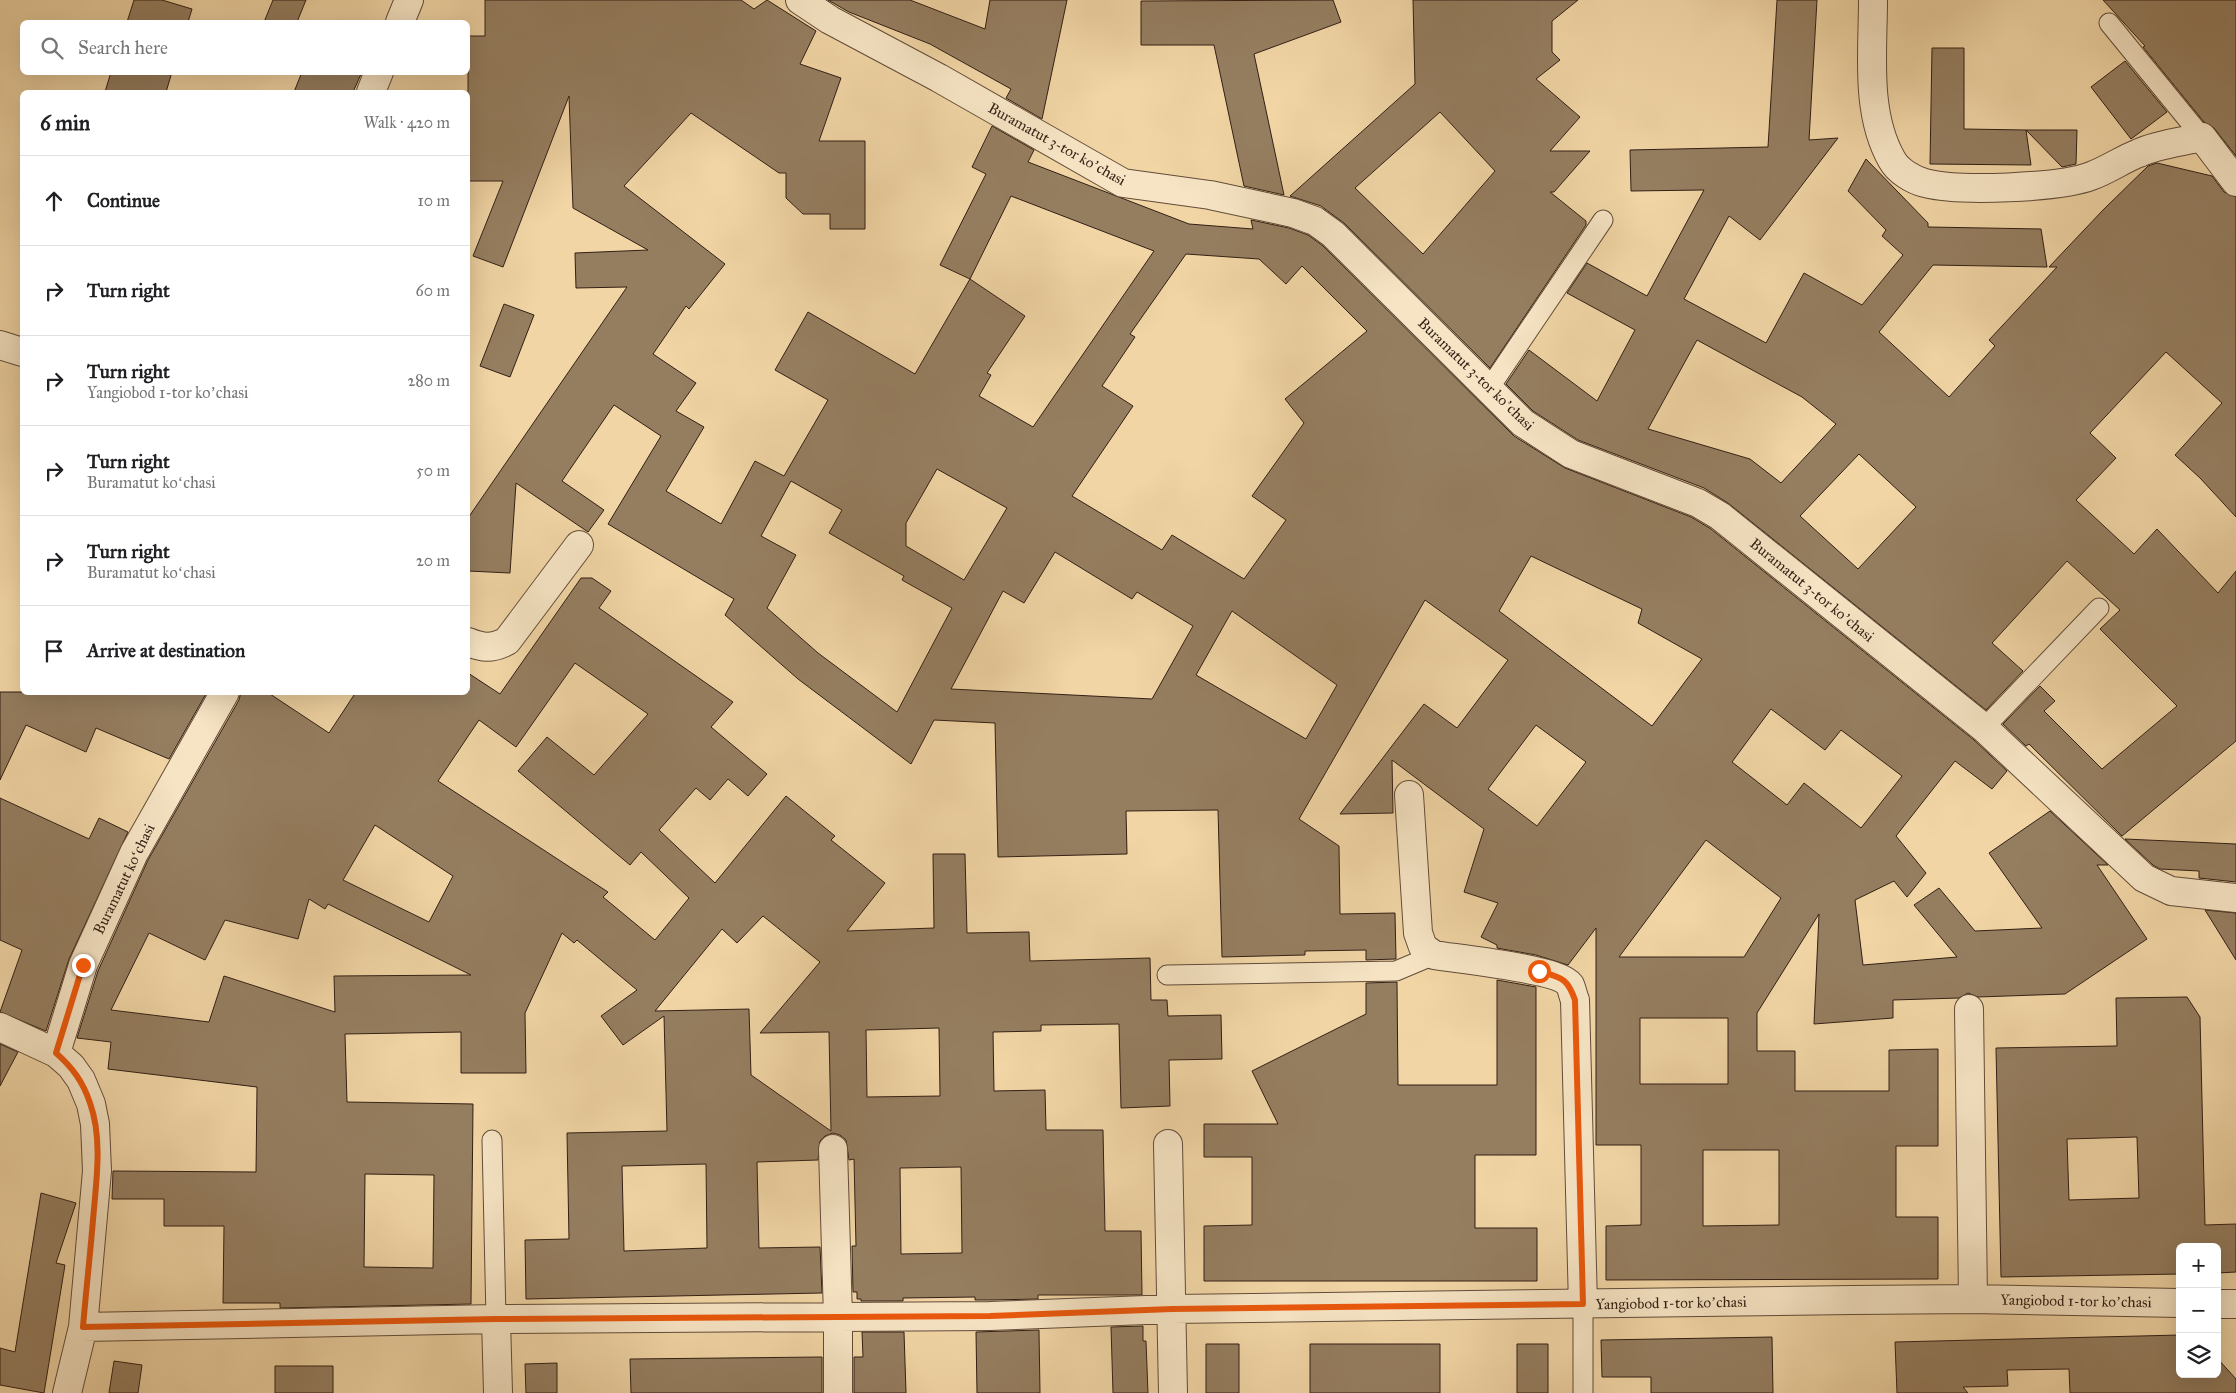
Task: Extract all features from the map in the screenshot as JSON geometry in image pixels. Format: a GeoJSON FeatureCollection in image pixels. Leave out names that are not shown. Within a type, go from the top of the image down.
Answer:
{"type":"FeatureCollection","features":[{"type":"Feature","properties":{"kind":"street"},"geometry":{"type":"LineString","coordinates":[[401,20],[409,0]]}},
{"type":"Feature","properties":{"kind":"street","name":"Buramatut 3-tor koʼchasi"},"geometry":{"type":"LineString","coordinates":[[800,0],[830,20],[938,78],[1123,183],[1210,195],[1293,213],[1315,221],[1333,234],[1523,423],[1571,454],[1698,503],[1720,516],[1984,728],[2144,878],[2172,891],[2236,898]]}},
{"type":"Feature","properties":{"kind":"street"},"geometry":{"type":"LineString","coordinates":[[1873,0],[1874,102],[1884,144],[1893,162],[1904,174],[1924,183],[1950,187],[2039,186],[2090,176],[2141,152],[2202,137],[2236,182]]}},
{"type":"Feature","properties":{"kind":"street"},"geometry":{"type":"LineString","coordinates":[[372,90],[378,75]]}},
{"type":"Feature","properties":{"kind":"street"},"geometry":{"type":"LineString","coordinates":[[0,345],[20,351]]}},
{"type":"Feature","properties":{"kind":"street"},"geometry":{"type":"LineString","coordinates":[[470,643],[483,648],[496,647],[507,641],[579,545]]}},
{"type":"Feature","properties":{"kind":"street","name":"Buramatut koʻchasi"},"geometry":{"type":"LineString","coordinates":[[56,1053],[83,965],[134,853],[223,695]]}},
{"type":"Feature","properties":{"kind":"street"},"geometry":{"type":"LineString","coordinates":[[1409,795],[1418,933],[1423,947],[1434,955],[1539,971],[1558,977],[1569,984],[1575,1000],[1583,1304]]}},
{"type":"Feature","properties":{"kind":"street"},"geometry":{"type":"LineString","coordinates":[[1969,1009],[1973,1299]]}},
{"type":"Feature","properties":{"kind":"street"},"geometry":{"type":"LineString","coordinates":[[0,1027],[56,1053],[71,1066],[81,1080],[91,1104],[95,1124],[97,1171],[83,1327],[67,1393]]}},
{"type":"Feature","properties":{"kind":"street"},"geometry":{"type":"LineString","coordinates":[[1168,1144],[1173,1393]]}},
{"type":"Feature","properties":{"kind":"street"},"geometry":{"type":"LineString","coordinates":[[833,1149],[838,1317],[838,1393]]}},
{"type":"Feature","properties":{"kind":"street","name":"Yangiobod 1-tor koʼchasi"},"geometry":{"type":"LineString","coordinates":[[83,1327],[496,1319],[990,1316],[1172,1309],[1973,1299],[2176,1303]]}},
{"type":"Feature","properties":{"kind":"street"},"geometry":{"type":"LineString","coordinates":[[2221,1304],[2236,1304]]}},
{"type":"Feature","properties":{"kind":"street"},"geometry":{"type":"LineString","coordinates":[[496,1319],[498,1393]]}},
{"type":"Feature","properties":{"kind":"lane"},"geometry":{"type":"LineString","coordinates":[[2109,23],[2202,137]]}},
{"type":"Feature","properties":{"kind":"lane"},"geometry":{"type":"LineString","coordinates":[[1488,390],[1603,220]]}},
{"type":"Feature","properties":{"kind":"lane"},"geometry":{"type":"LineString","coordinates":[[1984,728],[2099,608]]}},
{"type":"Feature","properties":{"kind":"lane"},"geometry":{"type":"LineString","coordinates":[[1166,975],[1396,971],[1434,955]]}},
{"type":"Feature","properties":{"kind":"lane"},"geometry":{"type":"LineString","coordinates":[[492,1140],[496,1319]]}},
{"type":"Feature","properties":{"kind":"lane"},"geometry":{"type":"LineString","coordinates":[[1583,1304],[1583,1393]]}},
{"type":"Feature","properties":{"kind":"building"},"geometry":{"type":"Polygon","coordinates":[[[134,0],[162,0],[192,9],[189,20],[128,20],[134,0]]]}},
{"type":"Feature","properties":{"kind":"building"},"geometry":{"type":"Polygon","coordinates":[[[273,0],[306,0],[298,20],[265,20],[273,0]]]}},
{"type":"Feature","properties":{"kind":"building"},"geometry":{"type":"Polygon","coordinates":[[[485,0],[741,0],[754,9],[767,0],[816,31],[800,64],[841,78],[819,141],[865,141],[865,229],[830,229],[830,214],[803,214],[786,198],[786,173],[779,173],[691,113],[624,186],[725,264],[689,309],[686,306],[653,354],[696,383],[676,411],[704,427],[666,491],[721,524],[755,461],[784,476],[828,400],[775,370],[808,312],[915,374],[970,279],[940,265],[986,174],[972,167],[992,126],[1034,150],[1028,162],[1189,224],[1253,229],[1251,220],[1289,228],[1308,235],[1323,246],[1514,436],[1565,468],[1691,517],[1711,529],[1974,740],[2007,771],[1992,789],[1955,761],[1896,836],[1926,873],[1907,897],[1894,881],[1855,900],[1863,965],[1957,957],[1914,905],[1939,888],[1975,931],[2042,928],[1989,853],[2050,811],[2108,865],[2097,865],[2147,939],[2065,994],[1978,997],[1968,993],[1959,998],[1893,1000],[1893,1018],[1814,1024],[1819,914],[1757,1013],[1757,1051],[1795,1051],[1795,1091],[1889,1091],[1889,1050],[1938,1049],[1938,1146],[1896,1146],[1896,1217],[1938,1217],[1938,1279],[1606,1280],[1606,1226],[1641,1225],[1641,1145],[1596,1145],[1596,928],[1568,965],[1536,955],[1497,948],[1497,945],[1481,937],[1498,903],[1464,892],[1484,829],[1392,760],[1393,813],[1340,814],[1424,704],[1457,728],[1508,660],[1425,600],[1299,819],[1339,846],[1340,914],[1395,913],[1396,959],[1366,960],[1366,950],[1305,951],[1305,955],[1222,957],[1218,810],[1126,811],[1127,854],[998,857],[995,723],[934,720],[911,764],[798,679],[725,615],[734,599],[608,524],[661,436],[614,405],[562,481],[604,510],[588,532],[516,483],[510,573],[470,571],[470,515],[627,287],[576,288],[575,253],[648,250],[573,208],[569,96],[503,267],[473,256],[503,181],[470,181],[470,90],[468,90],[468,75],[470,75],[470,36],[485,36],[485,0]],[[1011,196],[970,279],[1025,316],[987,373],[991,375],[979,396],[1033,427],[1154,251],[1011,196]],[[1186,254],[1130,334],[1135,337],[1102,386],[1133,406],[1072,496],[1162,550],[1172,535],[1244,579],[1286,520],[1252,496],[1304,423],[1285,399],[1367,331],[1302,266],[1286,284],[1259,259],[1186,254]],[[937,469],[906,523],[906,546],[964,580],[1007,508],[937,469]],[[791,481],[761,536],[796,555],[767,608],[818,653],[897,712],[952,608],[902,580],[904,576],[829,533],[842,510],[791,481]],[[1055,552],[1024,603],[1003,591],[951,689],[1152,699],[1193,626],[1137,592],[1132,599],[1055,552]],[[1531,556],[1499,611],[1652,726],[1702,659],[1638,623],[1642,609],[1531,556]],[[1232,611],[1196,675],[1306,739],[1337,685],[1232,611]],[[1771,709],[1732,762],[1787,805],[1804,783],[1861,828],[1902,776],[1841,730],[1825,750],[1771,709]],[[1536,725],[1488,789],[1537,826],[1586,762],[1536,725]],[[1706,840],[1619,957],[1744,957],[1781,898],[1706,840]],[[1640,1018],[1640,1084],[1728,1084],[1728,1018],[1640,1018]],[[1703,1150],[1703,1226],[1779,1225],[1779,1150],[1703,1150]]]}},
{"type":"Feature","properties":{"kind":"building"},"geometry":{"type":"Polygon","coordinates":[[[828,0],[910,0],[985,29],[990,0],[1067,0],[1042,119],[1006,98],[1011,89],[930,44],[849,12],[828,0]]]}},
{"type":"Feature","properties":{"kind":"building"},"geometry":{"type":"Polygon","coordinates":[[[1333,0],[1341,22],[1254,54],[1284,195],[1244,186],[1214,45],[1141,45],[1141,1],[1333,0]]]}},
{"type":"Feature","properties":{"kind":"building"},"geometry":{"type":"Polygon","coordinates":[[[1413,0],[1578,0],[1552,21],[1552,52],[1560,60],[1536,79],[1580,117],[1550,151],[1590,151],[1554,192],[1550,192],[1586,221],[1586,225],[1490,368],[1344,223],[1321,206],[1290,196],[1415,84],[1413,0]],[[1440,112],[1355,188],[1423,254],[1495,171],[1440,112]]]}},
{"type":"Feature","properties":{"kind":"building"},"geometry":{"type":"Polygon","coordinates":[[[1777,0],[1817,0],[1809,140],[1838,138],[1760,240],[1729,216],[1684,299],[1766,343],[1804,273],[1862,305],[1903,255],[1882,236],[1886,230],[1848,191],[1866,159],[1928,223],[1928,227],[2041,229],[2047,267],[1933,265],[1879,332],[1949,397],[1995,346],[1989,340],[2057,267],[2049,267],[2148,166],[2157,163],[2212,176],[2224,192],[2236,197],[2236,517],[2200,478],[2175,455],[2222,403],[2166,352],[2090,433],[2116,458],[2076,500],[2134,554],[2157,529],[2218,593],[2236,571],[2236,741],[2122,836],[2029,744],[2026,746],[2003,724],[2040,686],[2055,701],[2044,711],[2102,769],[2177,706],[2100,629],[2120,610],[2067,561],[1992,643],[2023,671],[1986,710],[1728,503],[1704,488],[1578,440],[1533,411],[1506,384],[1529,350],[1597,401],[1635,330],[1567,293],[1587,263],[1647,296],[1704,190],[1631,191],[1630,150],[1768,147],[1777,0]],[[1697,340],[1648,429],[1750,459],[1781,483],[1836,424],[1802,397],[1697,340]],[[1859,454],[1800,516],[1858,569],[1916,507],[1859,454]]]}},
{"type":"Feature","properties":{"kind":"building"},"geometry":{"type":"Polygon","coordinates":[[[2103,0],[2236,0],[2236,156],[2214,128],[2204,122],[2143,47],[2145,46],[2103,0]]]}},
{"type":"Feature","properties":{"kind":"building"},"geometry":{"type":"Polygon","coordinates":[[[1932,48],[1964,48],[1964,129],[2026,130],[2031,165],[1930,164],[1932,48]]]}},
{"type":"Feature","properties":{"kind":"building"},"geometry":{"type":"Polygon","coordinates":[[[2125,61],[2167,112],[2131,139],[2091,87],[2125,61]]]}},
{"type":"Feature","properties":{"kind":"building"},"geometry":{"type":"Polygon","coordinates":[[[110,75],[171,75],[167,90],[106,90],[110,75]]]}},
{"type":"Feature","properties":{"kind":"building"},"geometry":{"type":"Polygon","coordinates":[[[301,75],[361,75],[354,90],[295,90],[301,75]]]}},
{"type":"Feature","properties":{"kind":"building"},"geometry":{"type":"Polygon","coordinates":[[[2026,130],[2077,130],[2076,164],[2062,167],[2026,130]]]}},
{"type":"Feature","properties":{"kind":"building"},"geometry":{"type":"Polygon","coordinates":[[[504,304],[534,315],[510,377],[480,366],[504,304]]]}},
{"type":"Feature","properties":{"kind":"building"},"geometry":{"type":"Polygon","coordinates":[[[581,578],[592,578],[611,591],[599,608],[733,702],[711,727],[767,774],[748,796],[728,779],[710,800],[696,788],[659,830],[715,883],[786,796],[835,836],[831,840],[885,883],[847,931],[934,928],[933,854],[965,854],[967,933],[1029,932],[1030,961],[1150,958],[1151,1000],[1167,1000],[1168,1016],[1221,1015],[1222,1059],[1169,1060],[1170,1106],[1121,1108],[1119,1024],[1041,1025],[1041,1031],[993,1032],[994,1091],[1045,1090],[1046,1130],[1103,1130],[1105,1231],[1141,1231],[1142,1295],[1038,1295],[1038,1299],[990,1300],[975,1300],[975,1297],[903,1298],[903,1301],[861,1301],[861,1299],[857,1299],[857,1292],[853,1292],[852,1246],[856,1246],[854,1159],[849,1160],[846,1140],[840,1135],[833,1133],[825,1136],[820,1141],[818,1160],[757,1162],[759,1248],[820,1247],[822,1293],[526,1299],[525,1240],[569,1239],[567,1133],[667,1131],[664,1016],[623,1045],[601,1016],[637,990],[577,940],[574,943],[562,933],[525,1013],[526,1073],[461,1073],[461,1032],[345,1034],[347,1102],[473,1104],[471,1304],[280,1308],[280,1303],[223,1303],[224,1226],[164,1226],[164,1199],[112,1199],[113,1171],[256,1172],[257,1087],[108,1069],[111,1042],[77,1038],[98,971],[148,860],[240,695],[272,695],[329,733],[354,695],[470,695],[470,674],[500,694],[581,578]],[[575,663],[516,747],[479,720],[438,781],[608,892],[603,897],[655,940],[689,898],[641,852],[630,865],[518,771],[547,737],[594,775],[648,714],[575,663]],[[375,825],[343,880],[429,922],[453,876],[375,825]],[[309,899],[298,939],[225,920],[205,960],[149,933],[111,1010],[209,1022],[224,976],[335,1012],[334,976],[471,975],[328,904],[325,909],[309,899]],[[763,916],[737,943],[722,929],[655,1011],[749,1009],[751,1075],[831,1131],[829,1032],[760,1033],[820,962],[763,916]],[[939,1028],[866,1030],[867,1097],[940,1096],[939,1028]],[[706,1164],[622,1166],[624,1251],[707,1248],[706,1164]],[[961,1167],[900,1168],[901,1254],[962,1253],[961,1167]],[[365,1174],[364,1267],[433,1268],[434,1175],[365,1174]]]}},
{"type":"Feature","properties":{"kind":"building"},"geometry":{"type":"Polygon","coordinates":[[[0,692],[20,692],[20,695],[205,695],[169,759],[96,728],[86,752],[26,725],[0,780],[0,692]]]}},
{"type":"Feature","properties":{"kind":"building"},"geometry":{"type":"Polygon","coordinates":[[[0,798],[89,839],[99,818],[128,832],[69,959],[46,1031],[0,1012],[22,950],[0,940],[0,798]]]}},
{"type":"Feature","properties":{"kind":"building"},"geometry":{"type":"Polygon","coordinates":[[[2125,839],[2236,844],[2236,882],[2199,878],[2199,871],[2160,869],[2153,865],[2125,839]]]}},
{"type":"Feature","properties":{"kind":"building"},"geometry":{"type":"Polygon","coordinates":[[[2205,910],[2236,913],[2236,960],[2205,910]]]}},
{"type":"Feature","properties":{"kind":"building"},"geometry":{"type":"Polygon","coordinates":[[[1497,980],[1536,987],[1536,1155],[1475,1155],[1475,1228],[1537,1228],[1537,1281],[1204,1281],[1204,1226],[1252,1225],[1252,1157],[1204,1157],[1204,1124],[1278,1124],[1252,1071],[1366,1014],[1366,983],[1397,982],[1398,1085],[1497,1085],[1497,980]]]}},
{"type":"Feature","properties":{"kind":"building"},"geometry":{"type":"Polygon","coordinates":[[[2187,997],[2200,1017],[2205,1225],[2236,1224],[2236,1272],[2221,1273],[2221,1243],[2176,1243],[2176,1274],[2001,1277],[1996,1048],[2117,1046],[2116,998],[2187,997]],[[2137,1137],[2067,1139],[2069,1200],[2139,1198],[2137,1137]]]}},
{"type":"Feature","properties":{"kind":"building"},"geometry":{"type":"Polygon","coordinates":[[[0,1044],[18,1052],[0,1086],[0,1044]]]}},
{"type":"Feature","properties":{"kind":"building"},"geometry":{"type":"Polygon","coordinates":[[[41,1193],[76,1203],[56,1263],[65,1265],[44,1393],[0,1385],[0,1348],[15,1352],[41,1193]]]}},
{"type":"Feature","properties":{"kind":"building"},"geometry":{"type":"Polygon","coordinates":[[[1143,1326],[1143,1341],[1146,1341],[1148,1393],[1113,1393],[1111,1327],[1143,1326]]]}},
{"type":"Feature","properties":{"kind":"building"},"geometry":{"type":"Polygon","coordinates":[[[1039,1330],[1040,1393],[977,1393],[976,1332],[1039,1330]]]}},
{"type":"Feature","properties":{"kind":"building"},"geometry":{"type":"Polygon","coordinates":[[[862,1332],[904,1332],[906,1393],[854,1393],[854,1357],[863,1357],[862,1332]]]}},
{"type":"Feature","properties":{"kind":"building"},"geometry":{"type":"Polygon","coordinates":[[[2176,1335],[2176,1378],[2221,1378],[2221,1362],[2236,1379],[2236,1393],[2070,1393],[2069,1369],[2007,1370],[2008,1386],[1963,1387],[1968,1393],[1897,1393],[1895,1342],[2176,1335]]]}},
{"type":"Feature","properties":{"kind":"building"},"geometry":{"type":"Polygon","coordinates":[[[1772,1337],[1773,1393],[1651,1393],[1651,1377],[1602,1377],[1601,1340],[1772,1337]]]}},
{"type":"Feature","properties":{"kind":"building"},"geometry":{"type":"Polygon","coordinates":[[[1206,1344],[1239,1344],[1239,1393],[1206,1393],[1206,1344]]]}},
{"type":"Feature","properties":{"kind":"building"},"geometry":{"type":"Polygon","coordinates":[[[1310,1344],[1440,1344],[1440,1393],[1310,1393],[1310,1344]]]}},
{"type":"Feature","properties":{"kind":"building"},"geometry":{"type":"Polygon","coordinates":[[[1517,1344],[1548,1344],[1548,1393],[1517,1393],[1517,1344]]]}},
{"type":"Feature","properties":{"kind":"building"},"geometry":{"type":"Polygon","coordinates":[[[822,1357],[822,1393],[631,1393],[630,1359],[822,1357]]]}},
{"type":"Feature","properties":{"kind":"building"},"geometry":{"type":"Polygon","coordinates":[[[114,1361],[142,1365],[138,1393],[109,1393],[114,1361]]]}},
{"type":"Feature","properties":{"kind":"building"},"geometry":{"type":"Polygon","coordinates":[[[557,1363],[557,1393],[526,1393],[525,1364],[557,1363]]]}},
{"type":"Feature","properties":{"kind":"building"},"geometry":{"type":"Polygon","coordinates":[[[275,1366],[333,1366],[333,1393],[275,1393],[275,1366]]]}},
{"type":"Feature","properties":{"kind":"route"},"geometry":{"type":"LineString","coordinates":[[83,965],[56,1053],[71,1066],[81,1080],[91,1104],[95,1124],[97,1171],[83,1327],[496,1319],[990,1316],[1172,1309],[1583,1304],[1575,1000],[1569,984],[1558,977],[1539,971]]}}]}
